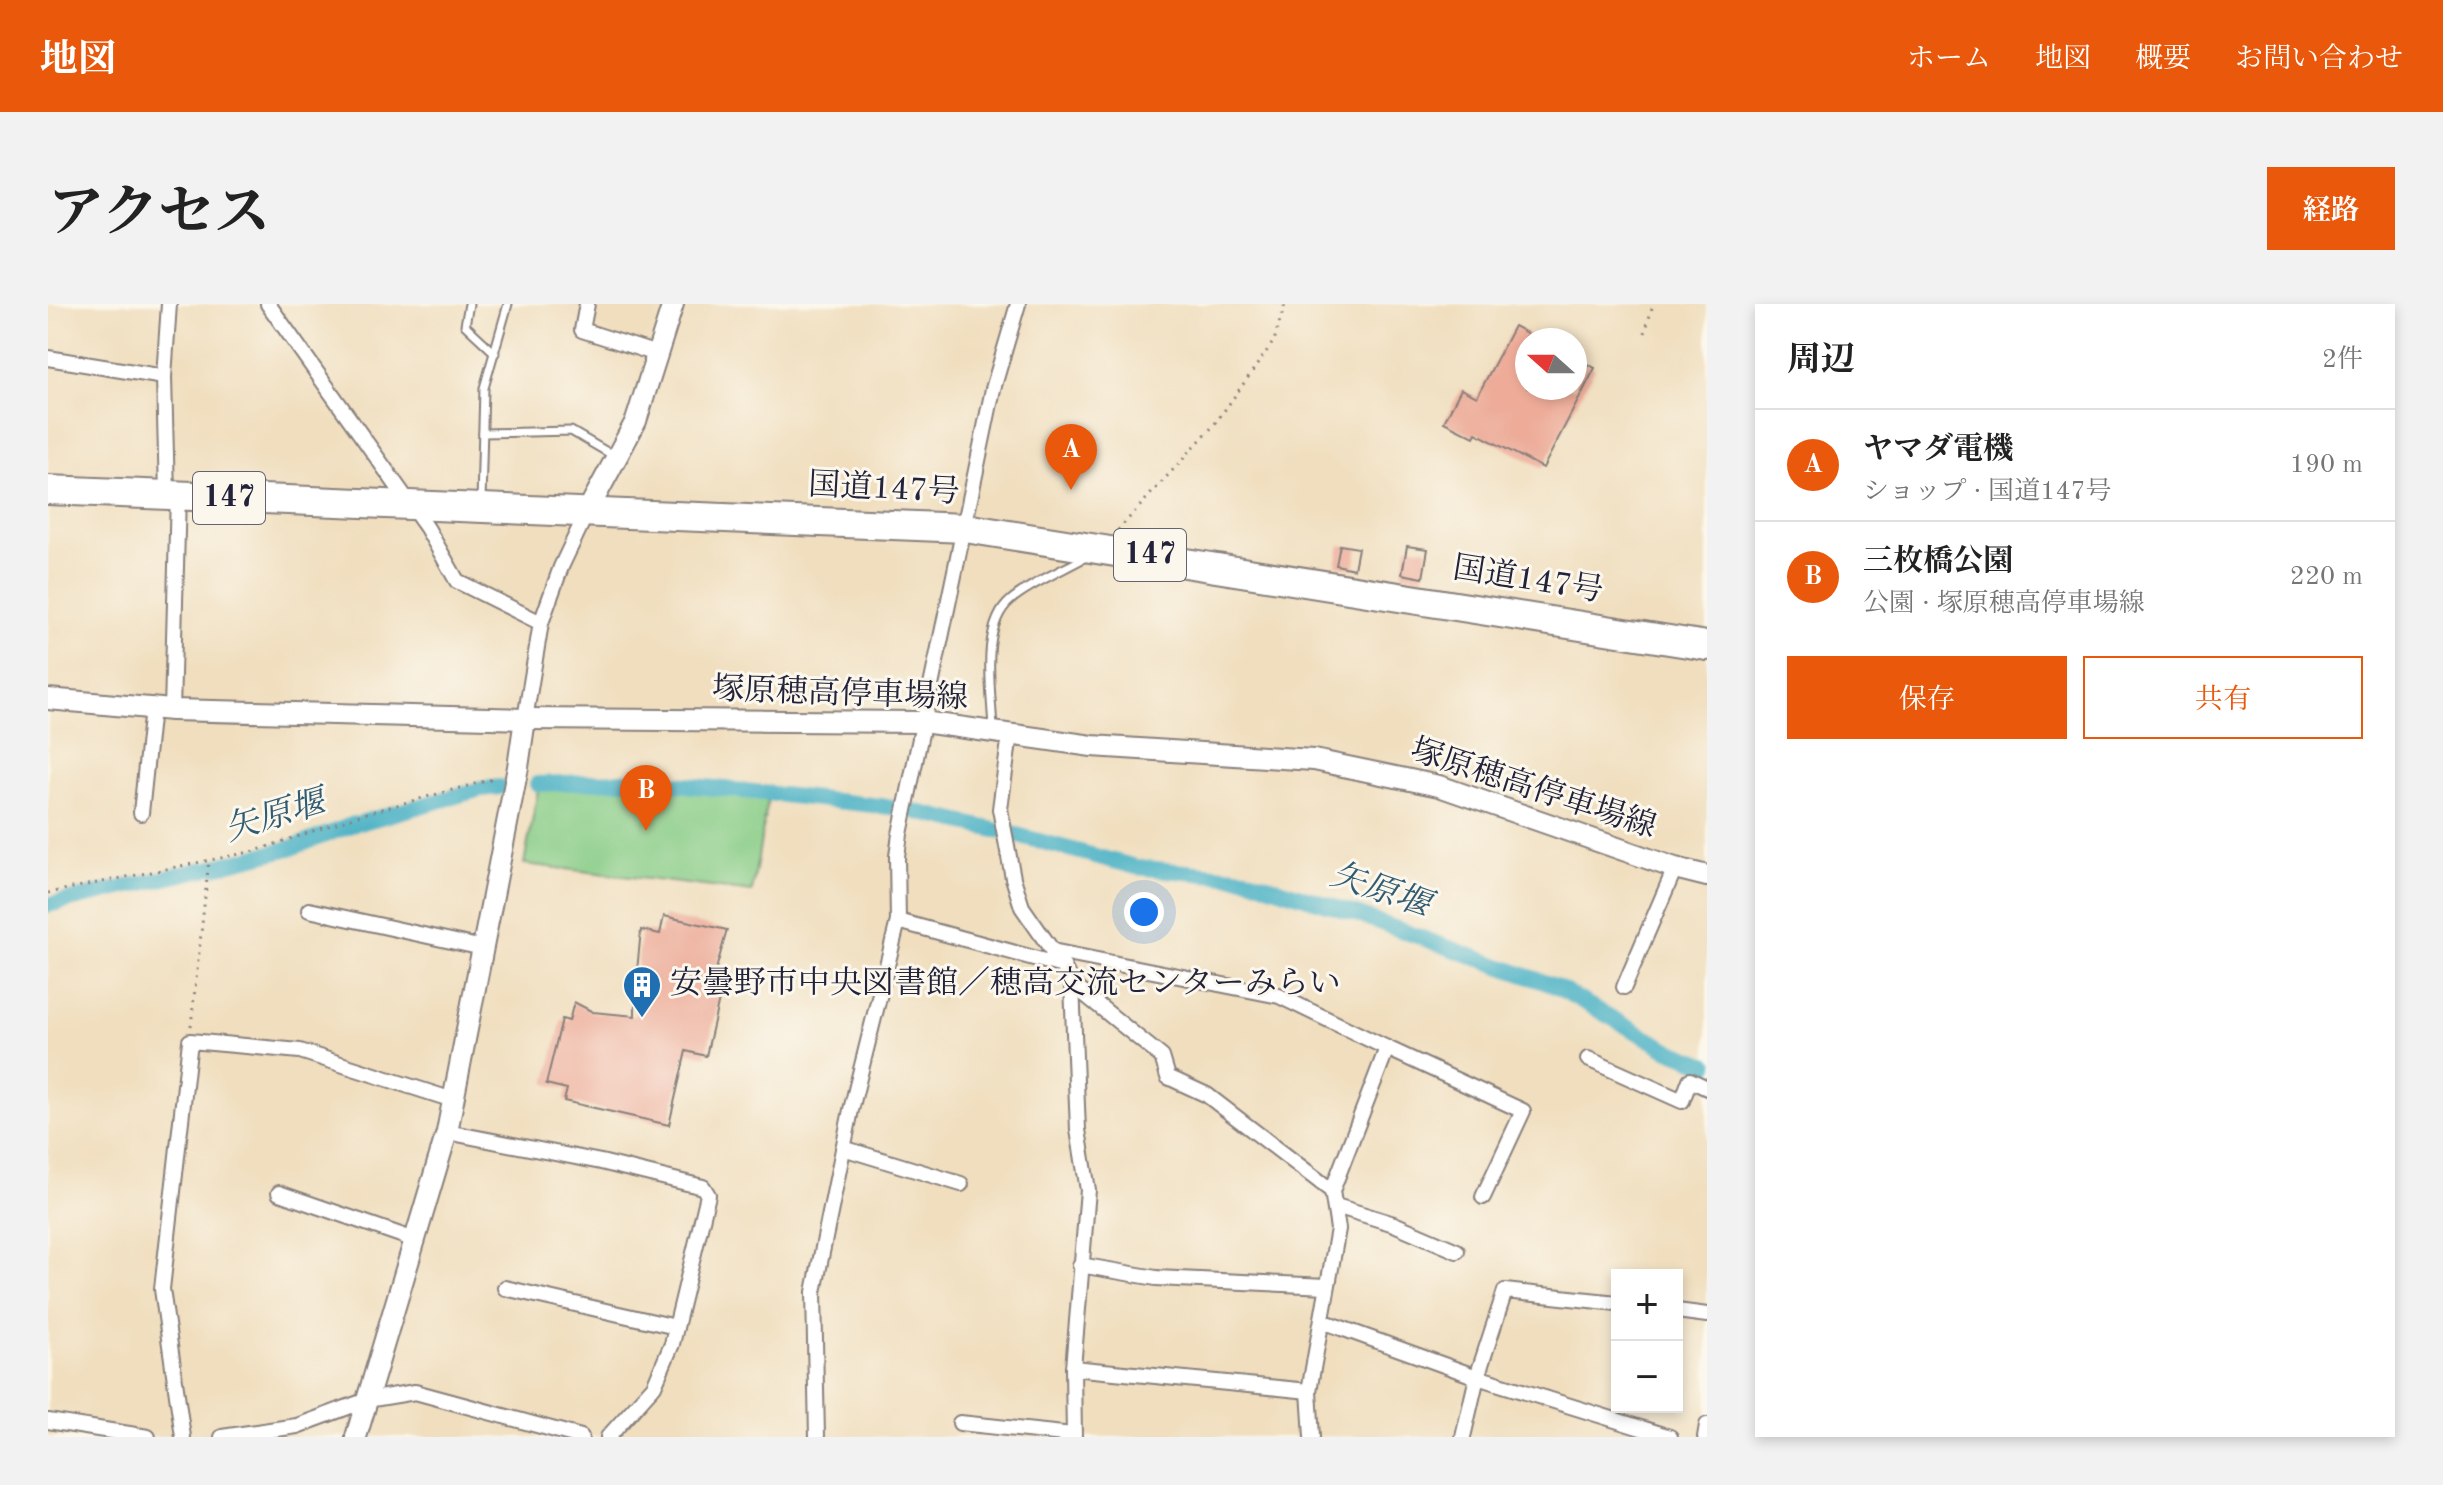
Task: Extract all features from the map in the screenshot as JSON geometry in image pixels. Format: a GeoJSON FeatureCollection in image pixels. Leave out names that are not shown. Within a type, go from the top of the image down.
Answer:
{"type":"FeatureCollection","features":[{"type":"Feature","properties":{"kind":"highway","name":"国道147号"},"geometry":{"type":"LineString","coordinates":[[48,490],[965,528],[1102,547],[1707,646]]}},
{"type":"Feature","properties":{"kind":"main road"},"geometry":{"type":"LineString","coordinates":[[587,512],[636,421],[673,304]]}},
{"type":"Feature","properties":{"kind":"main road","name":"塚原穂高停車場線"},"geometry":{"type":"LineString","coordinates":[[48,699],[162,709],[525,719],[923,722],[1092,746],[1314,760],[1439,786],[1675,868],[1707,876]]}},
{"type":"Feature","properties":{"kind":"main road"},"geometry":{"type":"LineString","coordinates":[[356,1437],[447,1132],[525,719]]}},
{"type":"Feature","properties":{"kind":"street"},"geometry":{"type":"LineString","coordinates":[[141,813],[162,709],[172,495],[164,377],[169,304]]}},
{"type":"Feature","properties":{"kind":"street"},"geometry":{"type":"LineString","coordinates":[[268,304],[427,528],[457,581],[541,623]]}},
{"type":"Feature","properties":{"kind":"street"},"geometry":{"type":"LineString","coordinates":[[587,304],[582,330],[657,354]]}},
{"type":"Feature","properties":{"kind":"street"},"geometry":{"type":"LineString","coordinates":[[817,1437],[814,1292],[843,1148],[898,921],[897,856],[923,722],[993,389],[1018,304]]}},
{"type":"Feature","properties":{"kind":"street"},"geometry":{"type":"LineString","coordinates":[[48,358],[164,377]]}},
{"type":"Feature","properties":{"kind":"street"},"geometry":{"type":"LineString","coordinates":[[525,719],[541,623],[561,567],[587,512]]}},
{"type":"Feature","properties":{"kind":"street"},"geometry":{"type":"LineString","coordinates":[[960,1423],[1074,1436],[1073,1368],[1088,1190],[1078,1130],[1072,984],[1022,907],[1013,878],[1000,809],[1002,732]]}},
{"type":"Feature","properties":{"kind":"street"},"geometry":{"type":"LineString","coordinates":[[1624,987],[1675,868]]}},
{"type":"Feature","properties":{"kind":"street"},"geometry":{"type":"LineString","coordinates":[[309,910],[483,948]]}},
{"type":"Feature","properties":{"kind":"street"},"geometry":{"type":"LineString","coordinates":[[898,921],[1063,966]]}},
{"type":"Feature","properties":{"kind":"street"},"geometry":{"type":"LineString","coordinates":[[1052,951],[1279,996],[1523,1111],[1483,1197]]}},
{"type":"Feature","properties":{"kind":"street"},"geometry":{"type":"LineString","coordinates":[[1072,984],[1162,1057],[1168,1077],[1207,1095],[1332,1191]]}},
{"type":"Feature","properties":{"kind":"street"},"geometry":{"type":"LineString","coordinates":[[183,1437],[162,1289],[190,1041],[300,1051],[453,1100]]}},
{"type":"Feature","properties":{"kind":"street"},"geometry":{"type":"LineString","coordinates":[[1312,1437],[1309,1391],[1338,1229],[1332,1191],[1387,1048]]}},
{"type":"Feature","properties":{"kind":"street"},"geometry":{"type":"LineString","coordinates":[[1588,1059],[1682,1101],[1690,1080],[1707,1088]]}},
{"type":"Feature","properties":{"kind":"street"},"geometry":{"type":"LineString","coordinates":[[447,1132],[601,1162],[703,1187],[708,1195],[672,1344],[654,1386],[608,1437]]}},
{"type":"Feature","properties":{"kind":"street"},"geometry":{"type":"LineString","coordinates":[[843,1148],[961,1184]]}},
{"type":"Feature","properties":{"kind":"street"},"geometry":{"type":"LineString","coordinates":[[279,1193],[415,1240]]}},
{"type":"Feature","properties":{"kind":"street"},"geometry":{"type":"LineString","coordinates":[[1336,1206],[1394,1224],[1457,1251]]}},
{"type":"Feature","properties":{"kind":"street"},"geometry":{"type":"LineString","coordinates":[[1080,1265],[1156,1278],[1327,1286]]}},
{"type":"Feature","properties":{"kind":"street"},"geometry":{"type":"LineString","coordinates":[[505,1288],[676,1327]]}},
{"type":"Feature","properties":{"kind":"street"},"geometry":{"type":"LineString","coordinates":[[1463,1437],[1477,1377],[1505,1291],[1611,1302]]}},
{"type":"Feature","properties":{"kind":"street"},"geometry":{"type":"LineString","coordinates":[[1683,1312],[1707,1315]]}},
{"type":"Feature","properties":{"kind":"street"},"geometry":{"type":"LineString","coordinates":[[1322,1321],[1477,1377],[1670,1437]]}},
{"type":"Feature","properties":{"kind":"street"},"geometry":{"type":"LineString","coordinates":[[1073,1368],[1309,1391]]}},
{"type":"Feature","properties":{"kind":"street"},"geometry":{"type":"LineString","coordinates":[[222,1437],[297,1426],[367,1400],[415,1392],[581,1437]]}},
{"type":"Feature","properties":{"kind":"street"},"geometry":{"type":"LineString","coordinates":[[1705,1437],[1707,1425]]}},
{"type":"Feature","properties":{"kind":"street"},"geometry":{"type":"LineString","coordinates":[[54,1427],[148,1437]]}},
{"type":"Feature","properties":{"kind":"lane"},"geometry":{"type":"LineString","coordinates":[[469,304],[465,325],[495,353]]}},
{"type":"Feature","properties":{"kind":"lane"},"geometry":{"type":"LineString","coordinates":[[480,508],[484,388],[508,304]]}},
{"type":"Feature","properties":{"kind":"lane"},"geometry":{"type":"LineString","coordinates":[[483,433],[571,431],[616,457]]}},
{"type":"Feature","properties":{"kind":"lane"},"geometry":{"type":"LineString","coordinates":[[1002,732],[990,647],[995,619],[1010,600],[1102,547]]}},
{"type":"Feature","properties":{"kind":"path"},"geometry":{"type":"LineString","coordinates":[[1102,547],[1214,425],[1274,341],[1285,304]]}},
{"type":"Feature","properties":{"kind":"path"},"geometry":{"type":"LineString","coordinates":[[1645,333],[1653,304]]}},
{"type":"Feature","properties":{"kind":"path"},"geometry":{"type":"LineString","coordinates":[[48,893],[255,851],[360,815],[498,777]]}},
{"type":"Feature","properties":{"kind":"path"},"geometry":{"type":"LineString","coordinates":[[190,1041],[209,860]]}},
{"type":"Feature","properties":{"kind":"green space"},"geometry":{"type":"Polygon","coordinates":[[[634,785],[768,798],[752,892],[524,864],[538,790],[634,785]]]}},
{"type":"Feature","properties":{"kind":"building"},"geometry":{"type":"Polygon","coordinates":[[[1514,326],[1518,328],[1515,328],[1515,400],[1578,400],[1543,468],[1476,433],[1474,437],[1444,422],[1461,389],[1477,397],[1514,326]]]}},
{"type":"Feature","properties":{"kind":"building"},"geometry":{"type":"Polygon","coordinates":[[[1587,364],[1595,368],[1587,383],[1587,364]]]}},
{"type":"Feature","properties":{"kind":"building"},"geometry":{"type":"Polygon","coordinates":[[[1340,545],[1358,548],[1354,569],[1336,565],[1340,545]]]}},
{"type":"Feature","properties":{"kind":"building"},"geometry":{"type":"Polygon","coordinates":[[[1407,546],[1428,549],[1423,578],[1402,574],[1407,546]]]}},
{"type":"Feature","properties":{"kind":"building","name":"安曇野市中央図書館／穂高交流センターみらい"},"geometry":{"type":"Polygon","coordinates":[[[664,916],[727,930],[713,980],[723,982],[706,1056],[686,1051],[669,1125],[564,1101],[567,1089],[546,1084],[562,1019],[569,1021],[574,1002],[593,1012],[635,1016],[635,1006],[642,998],[644,989],[637,971],[641,930],[660,934],[664,916]]]}},
{"type":"Feature","properties":{"kind":"waterway","name":"矢原堰"},"geometry":{"type":"LineString","coordinates":[[537,784],[644,780]]}},
{"type":"Feature","properties":{"kind":"waterway","name":"矢原堰"},"geometry":{"type":"LineString","coordinates":[[656,782],[774,794]]}},
{"type":"Feature","properties":{"kind":"waterway","name":"矢原堰"},"geometry":{"type":"LineString","coordinates":[[363,822],[481,789],[500,787]]}},
{"type":"Feature","properties":{"kind":"waterway","name":"矢原堰"},"geometry":{"type":"LineString","coordinates":[[782,795],[899,808]]}},
{"type":"Feature","properties":{"kind":"waterway","name":"矢原堰"},"geometry":{"type":"LineString","coordinates":[[913,811],[999,831]]}},
{"type":"Feature","properties":{"kind":"waterway","name":"矢原堰"},"geometry":{"type":"LineString","coordinates":[[214,867],[294,847],[354,824]]}},
{"type":"Feature","properties":{"kind":"waterway","name":"矢原堰"},"geometry":{"type":"LineString","coordinates":[[1013,834],[1136,867],[1246,878],[1356,914],[1555,986],[1667,1049],[1707,1065]]}},
{"type":"Feature","properties":{"kind":"waterway","name":"矢原堰"},"geometry":{"type":"LineString","coordinates":[[48,905],[204,869]]}},
{"type":"Feature","properties":{"kind":"place","name":"ヤマダ電機"},"geometry":{"type":"Point","coordinates":[1071,490]}},
{"type":"Feature","properties":{"kind":"place","name":"三枚橋公園"},"geometry":{"type":"Point","coordinates":[646,831]}},
{"type":"Feature","properties":{"kind":"place","name":"安曇野市中央図書館／穂高交流センターみらい"},"geometry":{"type":"Point","coordinates":[642,1019]}}]}
